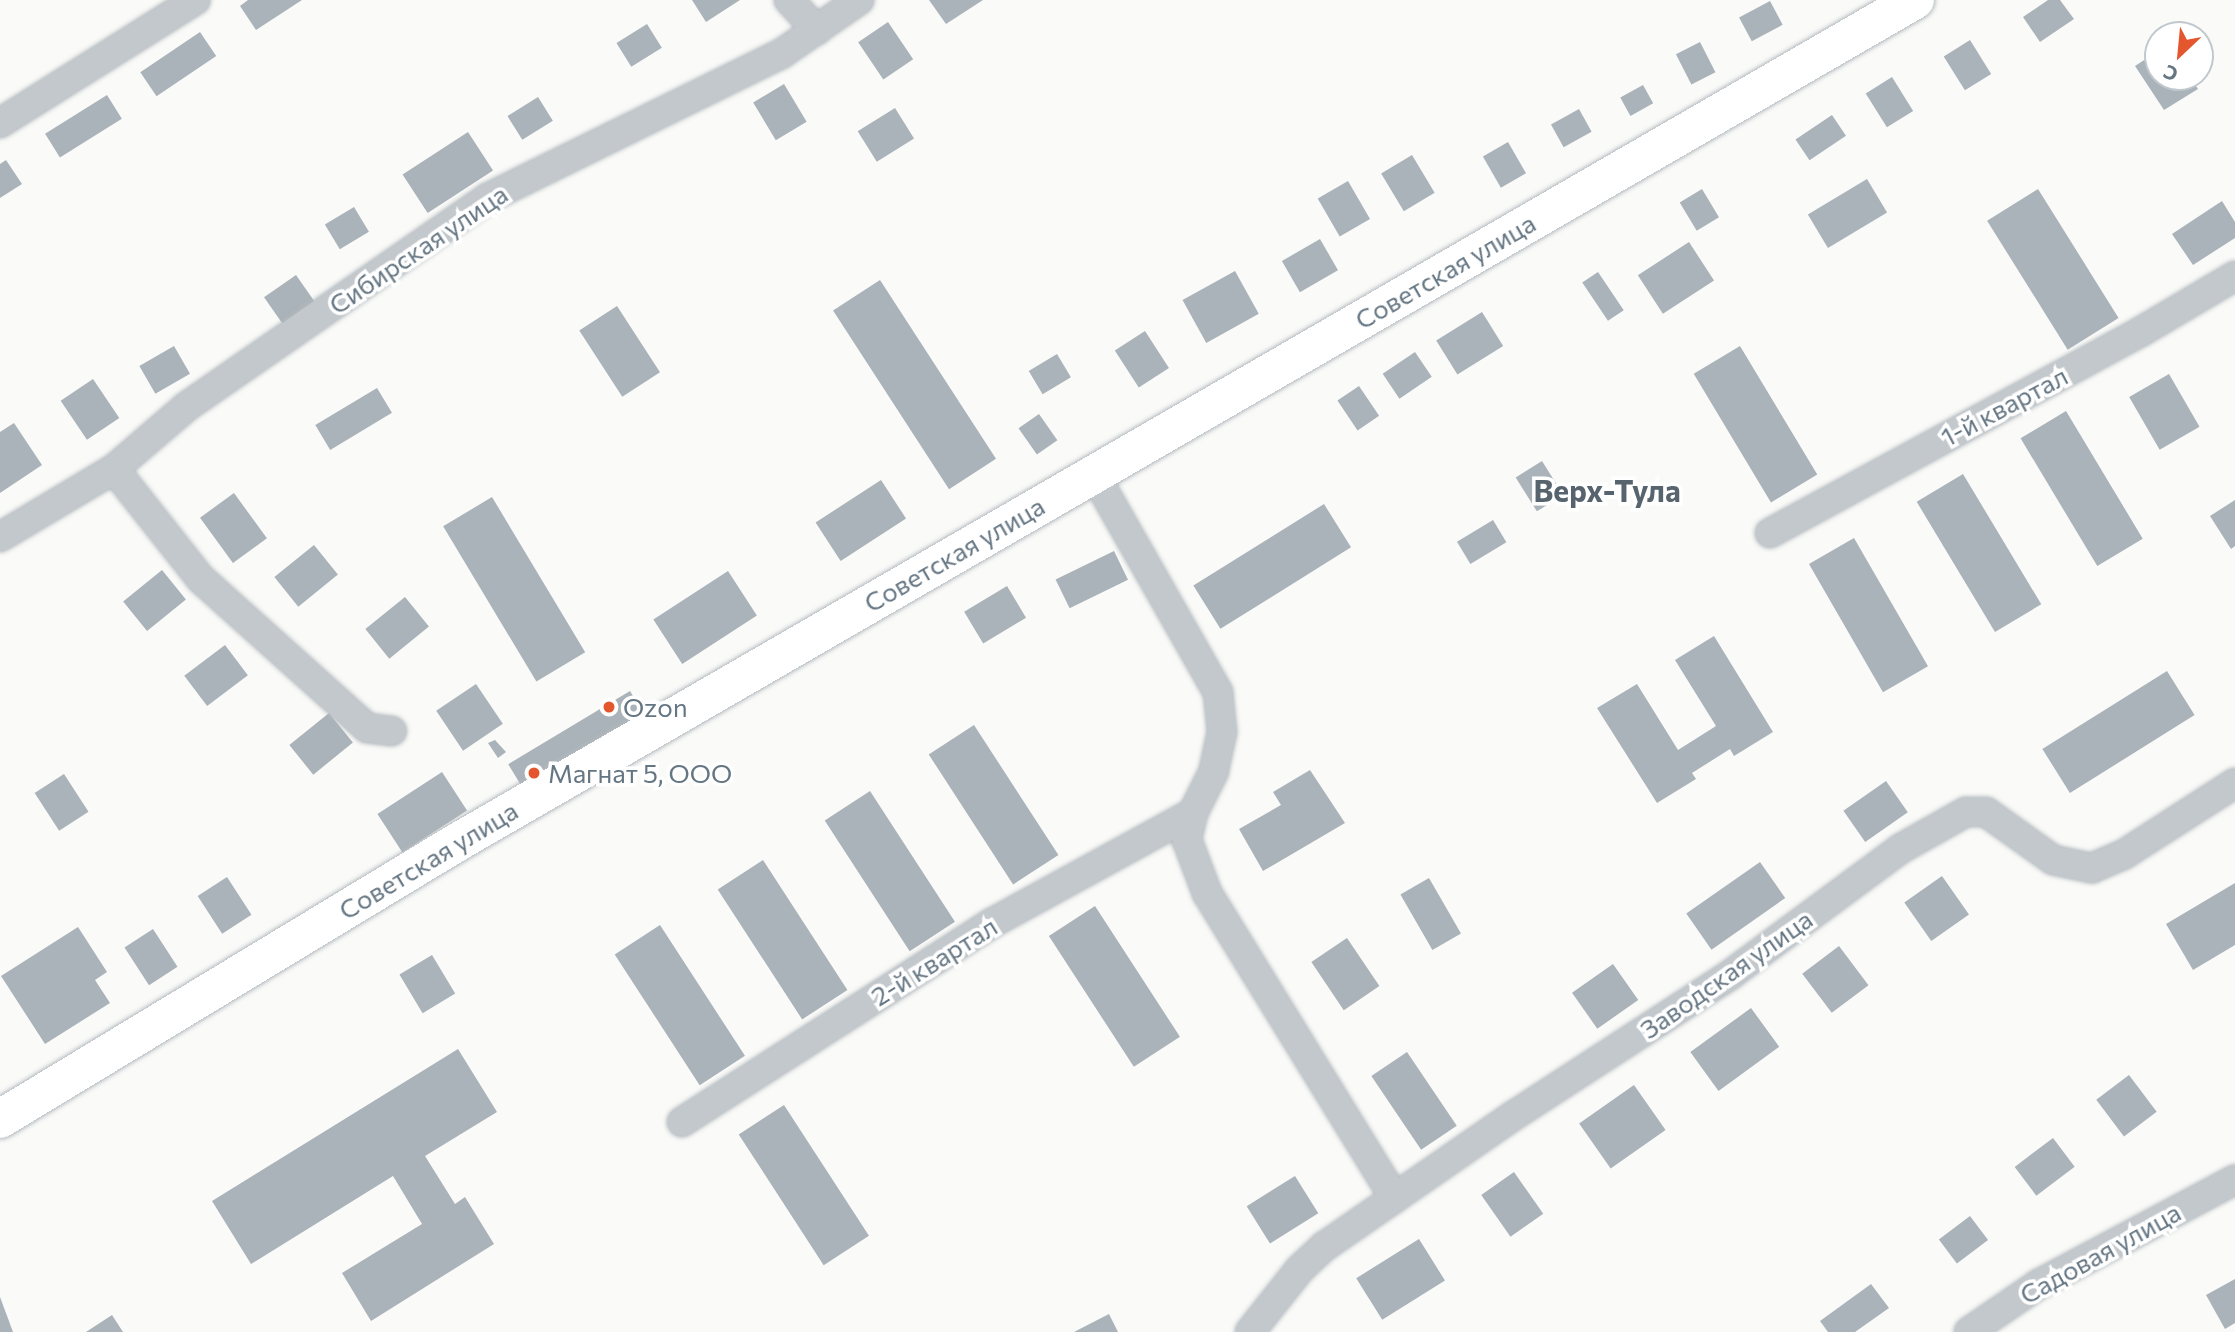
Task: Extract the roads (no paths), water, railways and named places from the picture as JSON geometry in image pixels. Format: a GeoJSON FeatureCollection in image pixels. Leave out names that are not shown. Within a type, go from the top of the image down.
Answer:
{"type":"FeatureCollection","features":[{"type":"Feature","properties":{"kind":"main road","name":"Советская улица"},"geometry":{"type":"LineString","coordinates":[[0,1119],[466,836],[1915,0]]}},
{"type":"Feature","properties":{"kind":"street"},"geometry":{"type":"LineString","coordinates":[[0,123],[195,0]]}},
{"type":"Feature","properties":{"kind":"street"},"geometry":{"type":"LineString","coordinates":[[789,0],[817,30]]}},
{"type":"Feature","properties":{"kind":"street","name":"Сибирская улица"},"geometry":{"type":"LineString","coordinates":[[0,537],[114,469],[186,407],[488,198],[781,54],[859,0]]}},
{"type":"Feature","properties":{"kind":"street","name":"1-й квартал"},"geometry":{"type":"LineString","coordinates":[[1770,533],[2142,331],[2235,276]]}},
{"type":"Feature","properties":{"kind":"street"},"geometry":{"type":"LineString","coordinates":[[114,469],[201,579],[367,728],[392,731]]}},
{"type":"Feature","properties":{"kind":"street"},"geometry":{"type":"LineString","coordinates":[[1094,474],[1218,692],[1223,732],[1214,771],[1193,813],[1187,840],[1207,892],[1395,1198]]}},
{"type":"Feature","properties":{"kind":"street","name":"Заводская улица"},"geometry":{"type":"LineString","coordinates":[[1250,1332],[1300,1269],[1395,1198],[1730,975],[1900,849],[1966,812],[1986,812],[2053,860],[2092,868],[2123,855],[2235,783]]}},
{"type":"Feature","properties":{"kind":"street","name":"2-й квартал"},"geometry":{"type":"LineString","coordinates":[[682,1122],[992,923],[1193,813]]}},
{"type":"Feature","properties":{"kind":"street","name":"Садовая улица"},"geometry":{"type":"LineString","coordinates":[[1969,1332],[2039,1283],[2235,1180]]}},
{"type":"Feature","properties":{"kind":"place","name":"Ozon"},"geometry":{"type":"Point","coordinates":[609,707]}},
{"type":"Feature","properties":{"kind":"place","name":"Магнат 5, ООО"},"geometry":{"type":"Point","coordinates":[534,773]}},
{"type":"Feature","properties":{"kind":"district","name":"Верх-Тула"},"geometry":{"type":"Point","coordinates":[1607,490]}}]}
